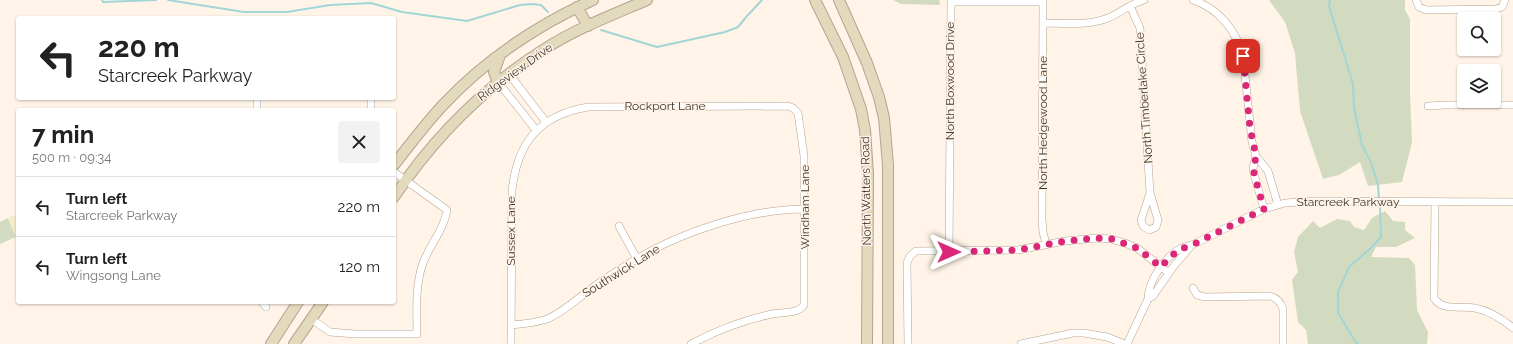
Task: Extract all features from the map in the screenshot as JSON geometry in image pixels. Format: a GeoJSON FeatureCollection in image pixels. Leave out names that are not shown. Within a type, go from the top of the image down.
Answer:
{"type":"FeatureCollection","features":[{"type":"Feature","properties":{"kind":"main road","name":"Ridgeview Drive"},"geometry":{"type":"LineString","coordinates":[[396,162],[416,136],[445,103],[502,54],[534,32],[577,7],[594,0]]}},
{"type":"Feature","properties":{"kind":"main road","name":"Ridgeview Drive"},"geometry":{"type":"LineString","coordinates":[[396,194],[437,141],[479,96],[543,50],[588,26],[647,0]]}},
{"type":"Feature","properties":{"kind":"main road","name":"North Watters Road"},"geometry":{"type":"LineString","coordinates":[[815,0],[843,57],[861,109],[865,130],[868,174],[867,344]]}},
{"type":"Feature","properties":{"kind":"main road","name":"North Watters Road"},"geometry":{"type":"LineString","coordinates":[[839,0],[867,63],[879,97],[884,118],[888,165],[888,344]]}},
{"type":"Feature","properties":{"kind":"main road"},"geometry":{"type":"LineString","coordinates":[[577,7],[588,26]]}},
{"type":"Feature","properties":{"kind":"main road"},"geometry":{"type":"LineString","coordinates":[[498,82],[494,72],[502,54]]}},
{"type":"Feature","properties":{"kind":"main road"},"geometry":{"type":"LineString","coordinates":[[271,344],[297,304]]}},
{"type":"Feature","properties":{"kind":"main road"},"geometry":{"type":"LineString","coordinates":[[294,344],[322,304]]}},
{"type":"Feature","properties":{"kind":"street"},"geometry":{"type":"LineString","coordinates":[[1043,23],[1093,22],[1118,14],[1130,6],[1144,0]]}},
{"type":"Feature","properties":{"kind":"street"},"geometry":{"type":"LineString","coordinates":[[1193,0],[1209,8],[1222,18],[1232,29],[1241,47],[1245,69],[1250,128],[1256,156],[1254,174],[1264,209]]}},
{"type":"Feature","properties":{"kind":"street","name":"North Boxwood Drive"},"geometry":{"type":"LineString","coordinates":[[949,252],[951,2],[1043,2]]}},
{"type":"Feature","properties":{"kind":"street","name":"North Hedgewood Lane"},"geometry":{"type":"LineString","coordinates":[[1043,2],[1042,219],[1046,244]]}},
{"type":"Feature","properties":{"kind":"street"},"geometry":{"type":"LineString","coordinates":[[1418,3],[1426,10],[1496,10],[1503,3]]}},
{"type":"Feature","properties":{"kind":"street","name":"North Timberlake Circle"},"geometry":{"type":"LineString","coordinates":[[1130,6],[1140,28],[1150,193]]}},
{"type":"Feature","properties":{"kind":"street"},"geometry":{"type":"LineString","coordinates":[[509,74],[541,126]]}},
{"type":"Feature","properties":{"kind":"street"},"geometry":{"type":"LineString","coordinates":[[498,82],[541,126]]}},
{"type":"Feature","properties":{"kind":"street"},"geometry":{"type":"LineString","coordinates":[[1428,106],[1513,105]]}},
{"type":"Feature","properties":{"kind":"street","name":"Rockport Lane"},"geometry":{"type":"LineString","coordinates":[[541,126],[568,112],[588,107],[788,106],[793,108]]}},
{"type":"Feature","properties":{"kind":"street","name":"Windham Lane"},"geometry":{"type":"LineString","coordinates":[[690,344],[723,328],[743,321],[777,313],[797,311],[802,308],[805,302],[803,144],[798,113],[793,108]]}},
{"type":"Feature","properties":{"kind":"street","name":"Sussex Lane"},"geometry":{"type":"LineString","coordinates":[[511,344],[513,179],[520,155],[530,138],[541,126]]}},
{"type":"Feature","properties":{"kind":"street"},"geometry":{"type":"LineString","coordinates":[[1256,156],[1268,171],[1278,205]]}},
{"type":"Feature","properties":{"kind":"street"},"geometry":{"type":"LineString","coordinates":[[311,319],[330,332],[355,334],[417,334],[417,288],[422,265],[446,220],[447,210],[396,173]]}},
{"type":"Feature","properties":{"kind":"street","name":"Starcreek Parkway"},"geometry":{"type":"LineString","coordinates":[[1126,344],[1148,299],[1149,286],[1167,260],[1180,249],[1192,245],[1264,209],[1299,202],[1513,202]]}},
{"type":"Feature","properties":{"kind":"street"},"geometry":{"type":"LineString","coordinates":[[1434,203],[1434,298],[1438,304],[1444,307],[1473,307],[1490,312],[1498,316],[1513,328]]}},
{"type":"Feature","properties":{"kind":"street","name":"Southwick Lane"},"geometry":{"type":"LineString","coordinates":[[511,325],[537,322],[558,313],[593,287],[637,259],[683,236],[719,223],[765,213],[791,209],[805,209]]}},
{"type":"Feature","properties":{"kind":"street"},"geometry":{"type":"LineString","coordinates":[[619,226],[637,259]]}},
{"type":"Feature","properties":{"kind":"street"},"geometry":{"type":"LineString","coordinates":[[908,344],[908,259],[911,254],[916,251],[949,252],[1018,250],[1082,238],[1112,239],[1137,248],[1169,273]]}},
{"type":"Feature","properties":{"kind":"street","name":"Starcreek Parkway"},"geometry":{"type":"LineString","coordinates":[[1148,299],[1152,296],[1192,245]]}},
{"type":"Feature","properties":{"kind":"street"},"geometry":{"type":"LineString","coordinates":[[1193,288],[1197,295],[1205,297],[1274,297],[1280,302],[1283,309],[1283,344]]}},
{"type":"Feature","properties":{"kind":"street"},"geometry":{"type":"LineString","coordinates":[[1021,344],[1051,339],[1067,334],[1084,332],[1107,337],[1126,344]]}},
{"type":"Feature","properties":{"kind":"green space"},"geometry":{"type":"Polygon","coordinates":[[[893,0],[939,0],[940,5],[901,4],[893,0]]]}},
{"type":"Feature","properties":{"kind":"green space"},"geometry":{"type":"Polygon","coordinates":[[[1269,0],[1405,0],[1405,10],[1410,19],[1410,93],[1412,142],[1402,182],[1368,186],[1360,162],[1339,175],[1323,179],[1300,111],[1295,53],[1285,22],[1269,0]]]}},
{"type":"Feature","properties":{"kind":"green space"},"geometry":{"type":"Polygon","coordinates":[[[1385,211],[1393,221],[1405,222],[1405,230],[1415,238],[1396,247],[1376,247],[1371,257],[1409,258],[1415,265],[1417,310],[1428,332],[1427,344],[1308,344],[1306,330],[1298,322],[1292,280],[1298,272],[1294,252],[1298,237],[1313,221],[1320,228],[1337,219],[1350,221],[1354,227],[1364,230],[1372,218],[1385,211]]]}},
{"type":"Feature","properties":{"kind":"green space"},"geometry":{"type":"Polygon","coordinates":[[[8,218],[16,237],[0,244],[0,222],[8,218]]]}},
{"type":"Feature","properties":{"kind":"sand"},"geometry":{"type":"Polygon","coordinates":[[[16,215],[16,238],[8,218],[16,215]]]}},
{"type":"Feature","properties":{"kind":"waterway"},"geometry":{"type":"LineString","coordinates":[[102,0],[103,2],[156,0]]}},
{"type":"Feature","properties":{"kind":"waterway"},"geometry":{"type":"LineString","coordinates":[[168,0],[244,12],[287,12],[330,5],[371,3],[402,12],[467,21],[520,5],[541,5],[548,12]]}},
{"type":"Feature","properties":{"kind":"waterway"},"geometry":{"type":"LineString","coordinates":[[601,30],[657,47],[725,32],[738,27],[762,0]]}},
{"type":"Feature","properties":{"kind":"waterway"},"geometry":{"type":"LineString","coordinates":[[1330,0],[1329,6],[1353,84],[1354,108],[1362,145],[1371,162],[1378,185],[1379,199]]}},
{"type":"Feature","properties":{"kind":"waterway"},"geometry":{"type":"LineString","coordinates":[[1358,344],[1338,313],[1338,292],[1349,267],[1381,237],[1380,203]]}},
{"type":"Feature","properties":{"kind":"route"},"geometry":{"type":"LineString","coordinates":[[949,252],[1007,251],[1082,238],[1112,239],[1137,248],[1161,267],[1180,249],[1192,245],[1264,209],[1254,174],[1256,156],[1250,128],[1243,56]]}}]}
